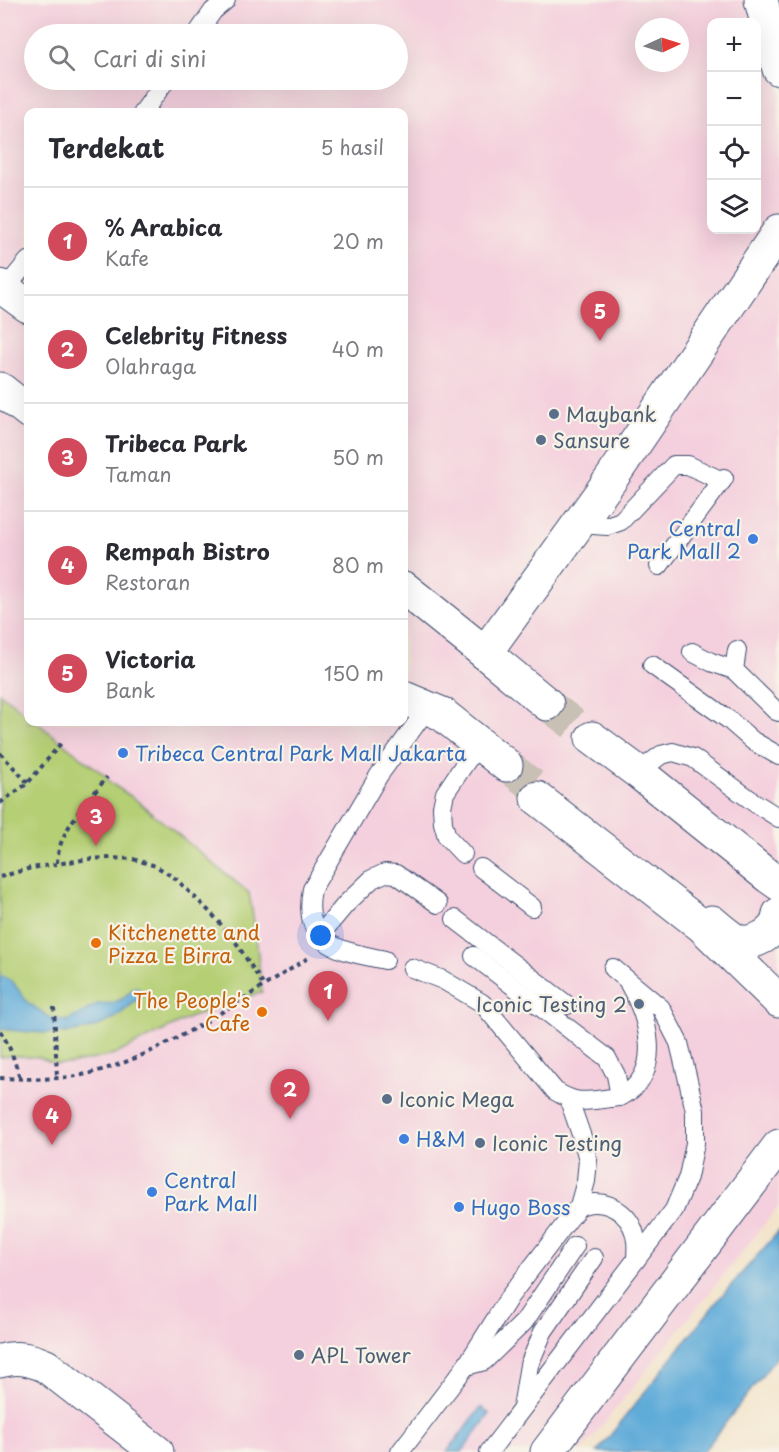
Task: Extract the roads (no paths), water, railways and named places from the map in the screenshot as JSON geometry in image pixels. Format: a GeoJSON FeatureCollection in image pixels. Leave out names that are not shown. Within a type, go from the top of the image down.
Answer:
{"type":"FeatureCollection","features":[{"type":"Feature","properties":{"kind":"street"},"geometry":{"type":"LineString","coordinates":[[761,0],[779,69]]}},
{"type":"Feature","properties":{"kind":"street"},"geometry":{"type":"LineString","coordinates":[[485,653],[617,470],[779,231]]}},
{"type":"Feature","properties":{"kind":"street"},"geometry":{"type":"LineString","coordinates":[[0,389],[24,408]]}},
{"type":"Feature","properties":{"kind":"street"},"geometry":{"type":"LineString","coordinates":[[408,591],[547,704]]}},
{"type":"Feature","properties":{"kind":"street"},"geometry":{"type":"LineString","coordinates":[[410,703],[442,714],[504,768],[474,750],[410,703]]}},
{"type":"Feature","properties":{"kind":"street"},"geometry":{"type":"LineString","coordinates":[[592,738],[774,881],[779,914],[772,931],[765,937],[737,941],[540,796],[702,926],[779,1001]]}},
{"type":"Feature","properties":{"kind":"street"},"geometry":{"type":"LineString","coordinates":[[547,1452],[779,1146]]}},
{"type":"Feature","properties":{"kind":"street"},"geometry":{"type":"LineString","coordinates":[[0,1361],[11,1358],[31,1360],[46,1366],[157,1452]]}},
{"type":"Feature","properties":{"kind":"lane"},"geometry":{"type":"LineString","coordinates":[[204,24],[213,11],[226,0]]}},
{"type":"Feature","properties":{"kind":"lane"},"geometry":{"type":"LineString","coordinates":[[146,108],[159,90]]}},
{"type":"Feature","properties":{"kind":"lane"},"geometry":{"type":"LineString","coordinates":[[11,294],[24,269]]}},
{"type":"Feature","properties":{"kind":"lane"},"geometry":{"type":"LineString","coordinates":[[579,524],[607,526],[621,521],[674,465],[688,465],[723,480],[659,566]]}},
{"type":"Feature","properties":{"kind":"lane"},"geometry":{"type":"LineString","coordinates":[[734,669],[737,650]]}},
{"type":"Feature","properties":{"kind":"lane"},"geometry":{"type":"LineString","coordinates":[[692,652],[711,662],[734,669],[779,712]]}},
{"type":"Feature","properties":{"kind":"lane"},"geometry":{"type":"LineString","coordinates":[[652,665],[729,720],[753,741],[779,756]]}},
{"type":"Feature","properties":{"kind":"lane"},"geometry":{"type":"LineString","coordinates":[[385,960],[329,944],[319,936],[314,928],[309,912],[312,889],[379,774],[400,726]]}},
{"type":"Feature","properties":{"kind":"lane"},"geometry":{"type":"LineString","coordinates":[[463,854],[447,837],[442,807],[445,793],[474,750]]}},
{"type":"Feature","properties":{"kind":"lane"},"geometry":{"type":"LineString","coordinates":[[638,772],[661,755],[673,752],[693,758],[779,819]]}},
{"type":"Feature","properties":{"kind":"lane"},"geometry":{"type":"LineString","coordinates":[[481,868],[532,907]]}},
{"type":"Feature","properties":{"kind":"lane"},"geometry":{"type":"LineString","coordinates":[[319,936],[346,904],[372,879],[386,873],[396,874],[438,904]]}},
{"type":"Feature","properties":{"kind":"lane"},"geometry":{"type":"LineString","coordinates":[[455,919],[567,1005]]}},
{"type":"Feature","properties":{"kind":"lane"},"geometry":{"type":"LineString","coordinates":[[474,956],[607,1058],[616,1075],[620,1097]]}},
{"type":"Feature","properties":{"kind":"lane"},"geometry":{"type":"LineString","coordinates":[[412,968],[443,980],[482,1003],[555,1091],[569,1100],[584,1102],[620,1097],[636,1085],[649,1058],[646,1024],[638,1000],[619,972],[661,1008],[666,1017],[679,1043],[695,1111],[695,1143],[688,1177],[674,1210],[489,1452]]}},
{"type":"Feature","properties":{"kind":"lane"},"geometry":{"type":"LineString","coordinates":[[400,1452],[466,1366],[510,1296],[579,1206],[586,1181],[588,1160],[569,1100]]}},
{"type":"Feature","properties":{"kind":"lane"},"geometry":{"type":"LineString","coordinates":[[579,1206],[591,1203],[604,1204],[616,1209],[626,1217],[635,1235],[636,1260]]}},
{"type":"Feature","properties":{"kind":"lane"},"geometry":{"type":"LineString","coordinates":[[466,1366],[484,1361],[524,1322],[575,1246]]}},
{"type":"Feature","properties":{"kind":"lane"},"geometry":{"type":"LineString","coordinates":[[522,1410],[529,1365],[543,1332],[594,1258]]}},
{"type":"Feature","properties":{"kind":"water"},"geometry":{"type":"Polygon","coordinates":[[[0,975],[13,982],[27,1002],[51,1018],[67,1021],[98,1004],[113,1003],[122,999],[135,987],[144,993],[114,1018],[85,1030],[57,1033],[0,1029],[0,975]]]}},
{"type":"Feature","properties":{"kind":"water"},"geometry":{"type":"Polygon","coordinates":[[[779,1231],[779,1354],[703,1452],[597,1452],[719,1299],[779,1231]]]}},
{"type":"Feature","properties":{"kind":"water"},"geometry":{"type":"Polygon","coordinates":[[[481,1407],[490,1414],[462,1452],[447,1452],[481,1407]]]}},
{"type":"Feature","properties":{"kind":"tunnel"},"geometry":{"type":"LineString","coordinates":[[547,704],[592,738]]}},
{"type":"Feature","properties":{"kind":"tunnel"},"geometry":{"type":"LineString","coordinates":[[506,765],[544,794]]}},
{"type":"Feature","properties":{"kind":"place","name":"Victoria"},"geometry":{"type":"Point","coordinates":[600,341]}},
{"type":"Feature","properties":{"kind":"place","name":"Maybank"},"geometry":{"type":"Point","coordinates":[554,414]}},
{"type":"Feature","properties":{"kind":"place","name":"Sansure"},"geometry":{"type":"Point","coordinates":[541,440]}},
{"type":"Feature","properties":{"kind":"place","name":"Central Park Mall 2"},"geometry":{"type":"Point","coordinates":[753,539]}},
{"type":"Feature","properties":{"kind":"place","name":"Tribeca Central Park Mall Jakarta"},"geometry":{"type":"Point","coordinates":[123,753]}},
{"type":"Feature","properties":{"kind":"place","name":"Tribeca Park"},"geometry":{"type":"Point","coordinates":[96,846]}},
{"type":"Feature","properties":{"kind":"place","name":"Kitchenette and Pizza E Birra"},"geometry":{"type":"Point","coordinates":[96,943]}},
{"type":"Feature","properties":{"kind":"place","name":"Iconic Testing 2"},"geometry":{"type":"Point","coordinates":[639,1004]}},
{"type":"Feature","properties":{"kind":"place","name":"The People's Cafe"},"geometry":{"type":"Point","coordinates":[262,1012]}},
{"type":"Feature","properties":{"kind":"place","name":"% Arabica"},"geometry":{"type":"Point","coordinates":[328,1021]}},
{"type":"Feature","properties":{"kind":"place","name":"Iconic Mega"},"geometry":{"type":"Point","coordinates":[387,1099]}},
{"type":"Feature","properties":{"kind":"place","name":"Celebrity Fitness"},"geometry":{"type":"Point","coordinates":[290,1119]}},
{"type":"Feature","properties":{"kind":"place","name":"H&M"},"geometry":{"type":"Point","coordinates":[404,1139]}},
{"type":"Feature","properties":{"kind":"place","name":"Iconic Testing"},"geometry":{"type":"Point","coordinates":[480,1143]}},
{"type":"Feature","properties":{"kind":"place","name":"Rempah Bistro"},"geometry":{"type":"Point","coordinates":[52,1145]}},
{"type":"Feature","properties":{"kind":"place","name":"Central Park Mall"},"geometry":{"type":"Point","coordinates":[152,1192]}},
{"type":"Feature","properties":{"kind":"place","name":"Hugo Boss"},"geometry":{"type":"Point","coordinates":[459,1207]}},
{"type":"Feature","properties":{"kind":"place","name":"APL Tower"},"geometry":{"type":"Point","coordinates":[299,1355]}}]}
